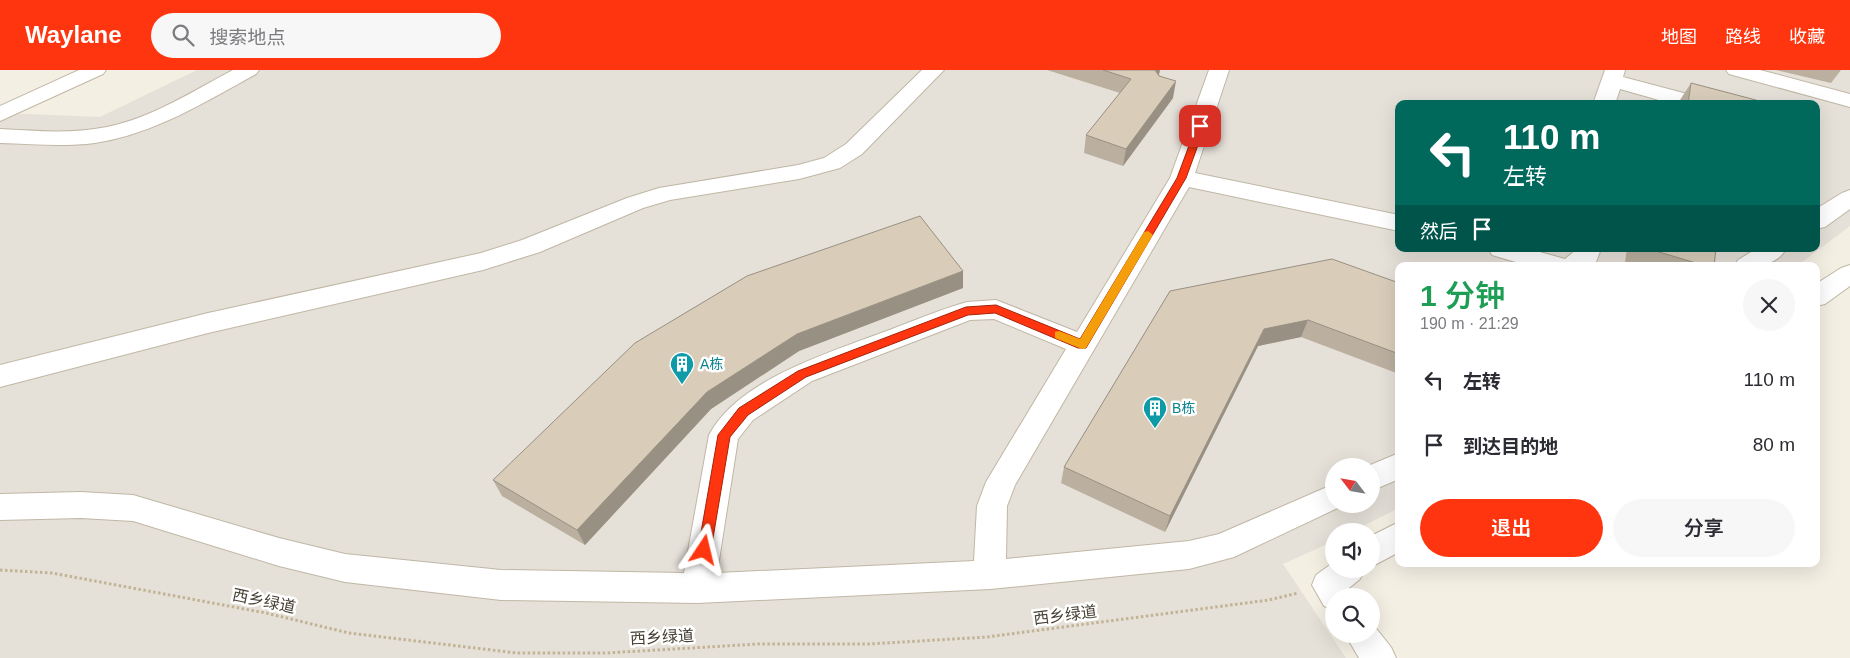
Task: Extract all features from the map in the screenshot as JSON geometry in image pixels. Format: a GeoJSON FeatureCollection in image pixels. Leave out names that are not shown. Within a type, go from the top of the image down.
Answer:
{"type":"FeatureCollection","features":[{"type":"Feature","properties":{"kind":"street"},"geometry":{"type":"LineString","coordinates":[[0,114],[96,70]]}},
{"type":"Feature","properties":{"kind":"street"},"geometry":{"type":"LineString","coordinates":[[0,136],[89,137],[125,130],[150,120],[249,70]]}},
{"type":"Feature","properties":{"kind":"street"},"geometry":{"type":"LineString","coordinates":[[0,376],[208,323],[483,261],[531,246],[635,203],[667,193],[799,172],[832,162],[854,149],[934,70]]}},
{"type":"Feature","properties":{"kind":"street"},"geometry":{"type":"LineString","coordinates":[[990,575],[992,506],[1001,482],[1182,178],[1219,70]]}},
{"type":"Feature","properties":{"kind":"street"},"geometry":{"type":"LineString","coordinates":[[1736,70],[1807,96],[1850,101]]}},
{"type":"Feature","properties":{"kind":"street"},"geometry":{"type":"LineString","coordinates":[[1605,100],[1614,75],[1686,100]]}},
{"type":"Feature","properties":{"kind":"street"},"geometry":{"type":"LineString","coordinates":[[1182,178],[1395,223]]}},
{"type":"Feature","properties":{"kind":"street"},"geometry":{"type":"LineString","coordinates":[[1820,217],[1850,198]]}},
{"type":"Feature","properties":{"kind":"street"},"geometry":{"type":"LineString","coordinates":[[1514,252],[1546,262]]}},
{"type":"Feature","properties":{"kind":"street"},"geometry":{"type":"LineString","coordinates":[[1579,262],[1587,256],[1588,252]]}},
{"type":"Feature","properties":{"kind":"street"},"geometry":{"type":"LineString","coordinates":[[1753,262],[1769,252]]}},
{"type":"Feature","properties":{"kind":"street"},"geometry":{"type":"LineString","coordinates":[[1820,294],[1850,274]]}},
{"type":"Feature","properties":{"kind":"street"},"geometry":{"type":"LineString","coordinates":[[698,588],[724,435],[743,412],[802,374],[966,311],[996,309],[1082,345]]}},
{"type":"Feature","properties":{"kind":"street"},"geometry":{"type":"LineString","coordinates":[[1380,474],[1395,467]]}},
{"type":"Feature","properties":{"kind":"street"},"geometry":{"type":"LineString","coordinates":[[0,507],[81,505],[134,508],[279,552],[345,568],[501,585],[698,588],[990,575],[1197,553],[1223,547],[1325,501]]}},
{"type":"Feature","properties":{"kind":"street"},"geometry":{"type":"LineString","coordinates":[[1380,547],[1395,538]]}},
{"type":"Feature","properties":{"kind":"street"},"geometry":{"type":"LineString","coordinates":[[1368,643],[1379,658]]}},
{"type":"Feature","properties":{"kind":"path","name":"西乡绿道"},"geometry":{"type":"LineString","coordinates":[[0,570],[52,573],[266,613],[349,633],[517,653],[606,653],[758,644],[868,644],[987,637],[1269,600],[1338,583]]}},
{"type":"Feature","properties":{"kind":"shaded area"},"geometry":{"type":"Polygon","coordinates":[[[197,70],[1850,70],[1850,226],[1820,249],[1820,100],[1395,100],[1395,252],[1816,252],[1802,262],[1395,262],[1395,510],[1369,523],[1325,523],[1325,545],[1283,564],[1325,627],[1325,643],[1336,643],[1346,658],[0,658],[0,113],[100,117],[197,70]]]}},
{"type":"Feature","properties":{"kind":"building"},"geometry":{"type":"Polygon","coordinates":[[[1103,70],[1155,70],[1159,76],[1176,81],[1126,149],[1086,135],[1131,79],[1103,70]]]}},
{"type":"Feature","properties":{"kind":"building"},"geometry":{"type":"Polygon","coordinates":[[[1691,83],[1756,100],[1689,100],[1691,83]]]}},
{"type":"Feature","properties":{"kind":"building","name":"A栋"},"geometry":{"type":"Polygon","coordinates":[[[920,216],[963,271],[797,334],[707,392],[577,530],[493,480],[635,343],[747,276],[920,216]]]}},
{"type":"Feature","properties":{"kind":"building"},"geometry":{"type":"Polygon","coordinates":[[[1659,252],[1716,252],[1714,262],[1693,262],[1659,252]]]}},
{"type":"Feature","properties":{"kind":"building","name":"B栋"},"geometry":{"type":"Polygon","coordinates":[[[1332,259],[1395,282],[1395,353],[1308,320],[1264,329],[1170,516],[1064,467],[1170,291],[1332,259]]]}},
{"type":"Feature","properties":{"kind":"slow traffic"},"geometry":{"type":"LineString","coordinates":[[1059,335],[1082,345],[1148,235]]}},
{"type":"Feature","properties":{"kind":"place","name":"A栋"},"geometry":{"type":"Point","coordinates":[682,385]}},
{"type":"Feature","properties":{"kind":"place","name":"B栋"},"geometry":{"type":"Point","coordinates":[1155,429]}},
{"type":"Feature","properties":{"kind":"route"},"geometry":{"type":"LineString","coordinates":[[704,550],[724,435],[743,412],[802,374],[966,311],[996,309],[1082,345],[1182,178],[1200,126]]}}]}
